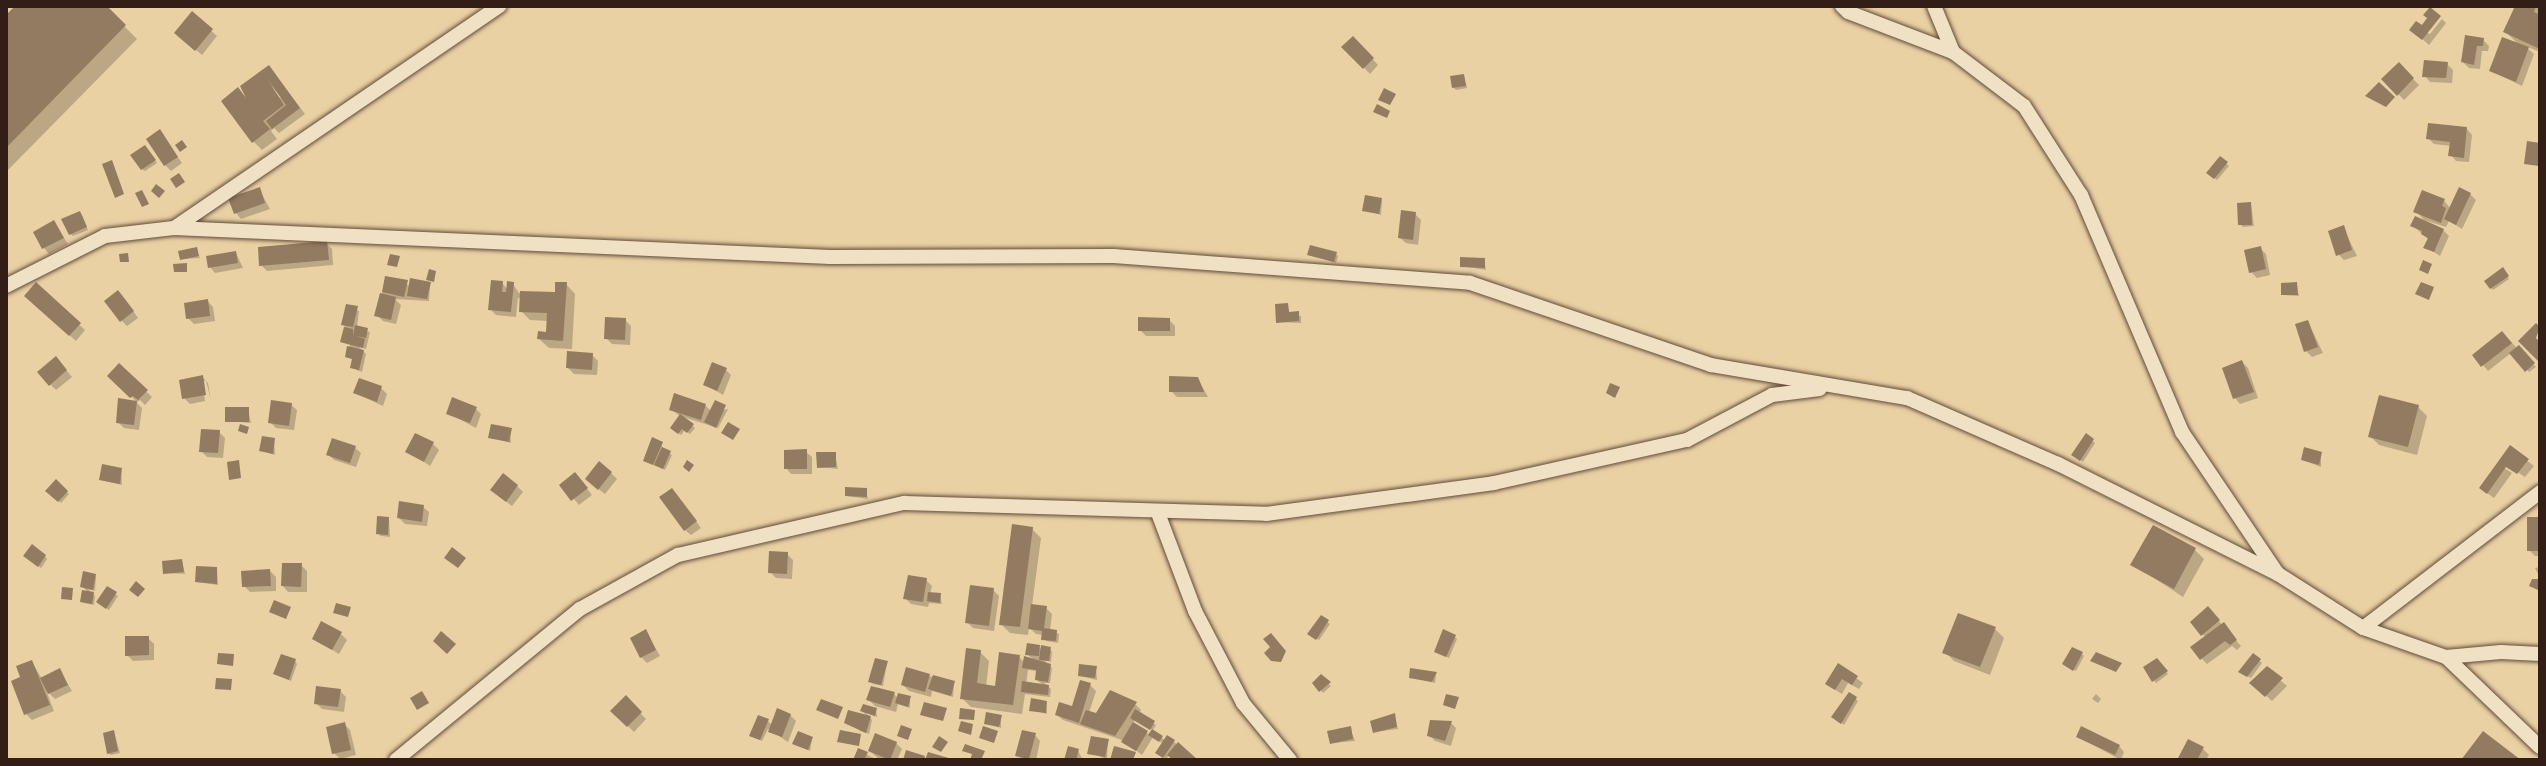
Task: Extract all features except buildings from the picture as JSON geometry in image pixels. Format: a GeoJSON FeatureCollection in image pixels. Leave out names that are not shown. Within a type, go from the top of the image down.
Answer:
{"type":"FeatureCollection","features":[{"type":"Feature","properties":{"kind":"street"},"geometry":{"type":"LineString","coordinates":[[174,228],[500,6]]}},
{"type":"Feature","properties":{"kind":"street"},"geometry":{"type":"LineString","coordinates":[[1842,6],[1848,12],[1953,52],[2024,106],[2081,195],[2182,432],[2278,574]]}},
{"type":"Feature","properties":{"kind":"street"},"geometry":{"type":"LineString","coordinates":[[1934,6],[1953,52]]}},
{"type":"Feature","properties":{"kind":"street"},"geometry":{"type":"LineString","coordinates":[[6,286],[105,236],[174,228],[830,257],[1114,256],[1450,279],[1711,365],[1907,398],[2058,464],[2278,574],[2363,628],[2446,657],[2501,652],[2540,654]]}},
{"type":"Feature","properties":{"kind":"street"},"geometry":{"type":"LineString","coordinates":[[396,760],[580,609],[678,555],[904,503],[1266,514],[1494,483],[1687,440],[1772,395],[1836,386]]}},
{"type":"Feature","properties":{"kind":"street"},"geometry":{"type":"LineString","coordinates":[[2363,628],[2540,492]]}},
{"type":"Feature","properties":{"kind":"street"},"geometry":{"type":"LineString","coordinates":[[1158,513],[1195,611],[1236,690],[1290,760]]}},
{"type":"Feature","properties":{"kind":"street"},"geometry":{"type":"LineString","coordinates":[[2446,657],[2540,747]]}}]}
